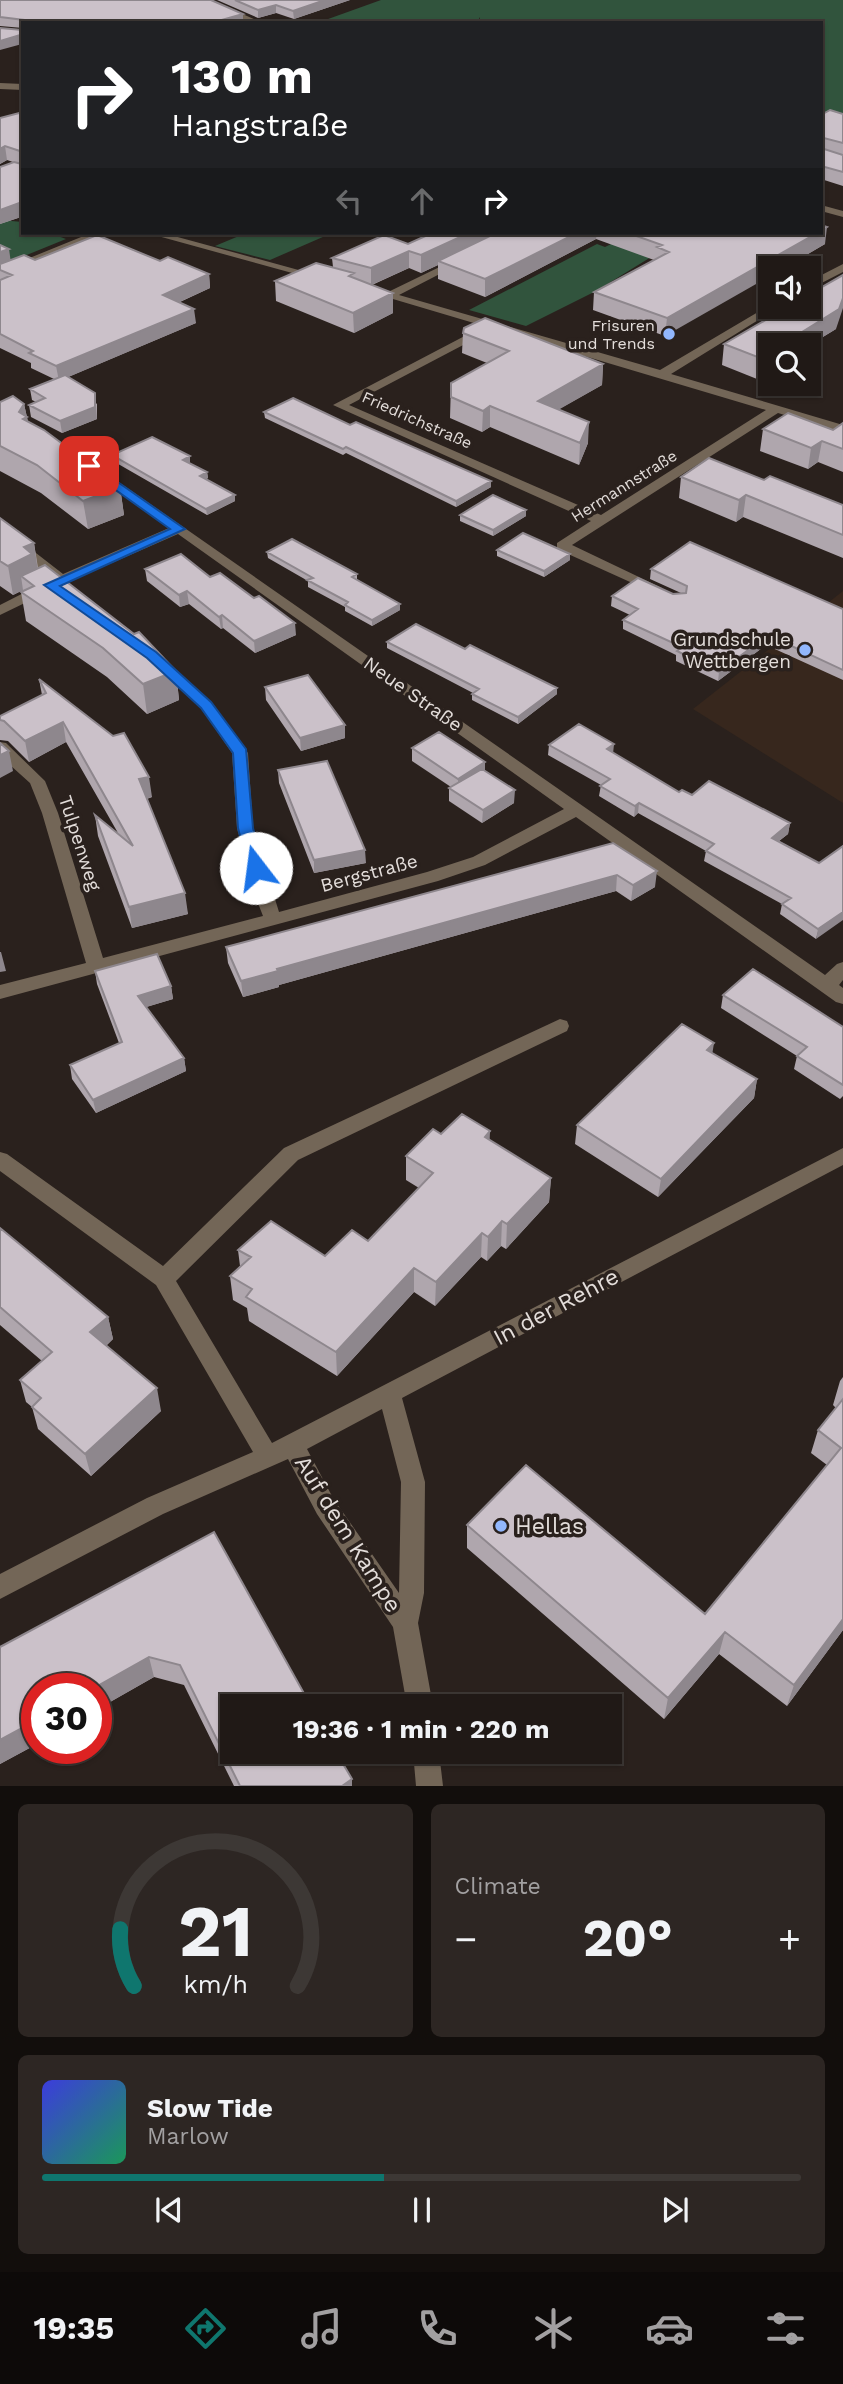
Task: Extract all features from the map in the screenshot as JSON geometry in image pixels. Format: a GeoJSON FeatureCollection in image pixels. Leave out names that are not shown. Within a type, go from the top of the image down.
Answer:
{"type":"FeatureCollection","features":[{"type":"Feature","properties":{"kind":"street"},"geometry":{"type":"LineString","coordinates":[[204,0],[254,21]]}},
{"type":"Feature","properties":{"kind":"street"},"geometry":{"type":"LineString","coordinates":[[0,86],[21,88]]}},
{"type":"Feature","properties":{"kind":"street"},"geometry":{"type":"LineString","coordinates":[[823,209],[843,214]]}},
{"type":"Feature","properties":{"kind":"street"},"geometry":{"type":"LineString","coordinates":[[0,274],[95,235]]}},
{"type":"Feature","properties":{"kind":"street"},"geometry":{"type":"LineString","coordinates":[[160,235],[332,281]]}},
{"type":"Feature","properties":{"kind":"street"},"geometry":{"type":"LineString","coordinates":[[388,296],[471,256]]}},
{"type":"Feature","properties":{"kind":"street"},"geometry":{"type":"LineString","coordinates":[[821,280],[843,267]]}},
{"type":"Feature","properties":{"kind":"street"},"geometry":{"type":"LineString","coordinates":[[356,287],[495,325],[843,429]]}},
{"type":"Feature","properties":{"kind":"street"},"geometry":{"type":"LineString","coordinates":[[662,374],[758,317]]}},
{"type":"Feature","properties":{"kind":"street","name":"Friedrichstraße"},"geometry":{"type":"LineString","coordinates":[[495,325],[339,405],[602,521]]}},
{"type":"Feature","properties":{"kind":"street","name":"Hermannstraße"},"geometry":{"type":"LineString","coordinates":[[666,593],[562,547],[776,409]]}},
{"type":"Feature","properties":{"kind":"street","name":"Neue Straße"},"geometry":{"type":"LineString","coordinates":[[89,466],[843,997]]}},
{"type":"Feature","properties":{"kind":"street"},"geometry":{"type":"LineString","coordinates":[[0,529],[59,587]]}},
{"type":"Feature","properties":{"kind":"street"},"geometry":{"type":"LineString","coordinates":[[0,611],[59,587],[179,529]]}},
{"type":"Feature","properties":{"kind":"street"},"geometry":{"type":"LineString","coordinates":[[152,655],[206,705],[240,753],[245,828],[261,888],[274,921]]}},
{"type":"Feature","properties":{"kind":"street","name":"Tulpenweg"},"geometry":{"type":"LineString","coordinates":[[0,747],[37,781],[50,813],[96,966]]}},
{"type":"Feature","properties":{"kind":"street","name":"Bergstraße"},"geometry":{"type":"LineString","coordinates":[[0,992],[432,877],[479,861],[577,809]]}},
{"type":"Feature","properties":{"kind":"street"},"geometry":{"type":"LineString","coordinates":[[827,985],[843,969]]}},
{"type":"Feature","properties":{"kind":"street"},"geometry":{"type":"LineString","coordinates":[[164,1279],[291,1154],[560,1026]]}},
{"type":"Feature","properties":{"kind":"street","name":"In der Rehre"},"geometry":{"type":"LineString","coordinates":[[0,1587],[155,1506],[268,1457],[843,1156]]}},
{"type":"Feature","properties":{"kind":"street"},"geometry":{"type":"LineString","coordinates":[[0,1160],[164,1279],[268,1457]]}},
{"type":"Feature","properties":{"kind":"street","name":"Auf dem Kampe"},"geometry":{"type":"LineString","coordinates":[[390,1394],[413,1482],[412,1593],[405,1623],[418,1694]]}},
{"type":"Feature","properties":{"kind":"street","name":"Auf dem Kampe"},"geometry":{"type":"LineString","coordinates":[[292,1444],[325,1506],[405,1623]]}},
{"type":"Feature","properties":{"kind":"street"},"geometry":{"type":"LineString","coordinates":[[427,1764],[430,1786]]}},
{"type":"Feature","properties":{"kind":"shaded area","name":"Grundschule Wettbergen"},"geometry":{"type":"Polygon","coordinates":[[[843,591],[843,803],[693,709],[843,591]]]}},
{"type":"Feature","properties":{"kind":"green space"},"geometry":{"type":"Polygon","coordinates":[[[381,0],[843,0],[843,118],[823,113],[823,21],[480,21],[480,17],[478,21],[323,21],[381,0]]]}},
{"type":"Feature","properties":{"kind":"green space"},"geometry":{"type":"Polygon","coordinates":[[[0,220],[21,222],[21,235],[55,235],[66,239],[12,261],[0,254],[0,220]]]}},
{"type":"Feature","properties":{"kind":"green space"},"geometry":{"type":"Polygon","coordinates":[[[241,235],[327,235],[270,260],[215,246],[241,235]]]}},
{"type":"Feature","properties":{"kind":"green space"},"geometry":{"type":"Polygon","coordinates":[[[630,235],[638,235],[664,249],[596,291],[526,326],[469,310],[597,244],[605,247],[630,235]]]}},
{"type":"Feature","properties":{"kind":"building"},"geometry":{"type":"Polygon","coordinates":[[[0,0],[211,0],[243,14],[218,21],[24,21],[0,17],[0,0]]]}},
{"type":"Feature","properties":{"kind":"building"},"geometry":{"type":"Polygon","coordinates":[[[235,0],[325,0],[293,11],[276,5],[258,10],[235,0]]]}},
{"type":"Feature","properties":{"kind":"building"},"geometry":{"type":"Polygon","coordinates":[[[0,28],[21,30],[21,35],[0,41],[0,28]]]}},
{"type":"Feature","properties":{"kind":"building"},"geometry":{"type":"Polygon","coordinates":[[[830,110],[843,114],[843,143],[823,139],[823,114],[830,110]]]}},
{"type":"Feature","properties":{"kind":"building"},"geometry":{"type":"Polygon","coordinates":[[[21,113],[21,151],[5,146],[0,149],[0,118],[21,113]]]}},
{"type":"Feature","properties":{"kind":"building"},"geometry":{"type":"Polygon","coordinates":[[[823,149],[843,155],[843,172],[823,167],[823,149]]]}},
{"type":"Feature","properties":{"kind":"building"},"geometry":{"type":"Polygon","coordinates":[[[14,162],[21,164],[21,204],[0,210],[0,167],[14,162]]]}},
{"type":"Feature","properties":{"kind":"building"},"geometry":{"type":"Polygon","coordinates":[[[97,235],[160,261],[168,257],[209,274],[163,295],[194,309],[56,366],[29,353],[33,351],[0,334],[0,280],[12,275],[0,270],[0,264],[24,255],[35,260],[97,235]]]}},
{"type":"Feature","properties":{"kind":"building"},"geometry":{"type":"Polygon","coordinates":[[[384,235],[408,244],[428,235],[465,235],[421,255],[409,251],[371,268],[332,258],[384,235]]]}},
{"type":"Feature","properties":{"kind":"building"},"geometry":{"type":"Polygon","coordinates":[[[492,235],[573,235],[485,279],[438,261],[492,235]]]}},
{"type":"Feature","properties":{"kind":"building"},"geometry":{"type":"Polygon","coordinates":[[[634,235],[813,235],[776,256],[758,256],[758,266],[667,318],[594,292],[669,252],[657,247],[662,245],[634,235]]]}},
{"type":"Feature","properties":{"kind":"building"},"geometry":{"type":"Polygon","coordinates":[[[0,245],[9,249],[0,252],[0,245]]]}},
{"type":"Feature","properties":{"kind":"building"},"geometry":{"type":"Polygon","coordinates":[[[316,263],[354,273],[349,276],[393,293],[353,313],[275,281],[316,263]]]}},
{"type":"Feature","properties":{"kind":"building"},"geometry":{"type":"Polygon","coordinates":[[[843,275],[843,298],[839,309],[800,333],[758,333],[758,357],[724,344],[767,319],[821,319],[821,288],[843,275]]]}},
{"type":"Feature","properties":{"kind":"building"},"geometry":{"type":"Polygon","coordinates":[[[485,318],[603,364],[538,401],[589,422],[580,443],[490,406],[483,411],[451,397],[451,383],[509,351],[463,333],[464,328],[485,318]]]}},
{"type":"Feature","properties":{"kind":"building"},"geometry":{"type":"Polygon","coordinates":[[[65,375],[95,393],[95,407],[60,421],[29,405],[45,398],[30,389],[65,375]]]}},
{"type":"Feature","properties":{"kind":"building"},"geometry":{"type":"Polygon","coordinates":[[[13,396],[24,404],[19,412],[27,417],[23,419],[44,430],[120,487],[83,501],[37,465],[0,446],[0,402],[13,396]]]}},
{"type":"Feature","properties":{"kind":"building"},"geometry":{"type":"Polygon","coordinates":[[[293,398],[350,425],[356,422],[491,481],[456,501],[346,447],[343,449],[264,412],[293,398]]]}},
{"type":"Feature","properties":{"kind":"building"},"geometry":{"type":"Polygon","coordinates":[[[788,413],[833,430],[843,423],[843,449],[822,441],[811,448],[763,429],[788,413]]]}},
{"type":"Feature","properties":{"kind":"building"},"geometry":{"type":"Polygon","coordinates":[[[152,437],[190,456],[183,460],[207,472],[200,476],[235,495],[206,509],[112,455],[152,437]]]}},
{"type":"Feature","properties":{"kind":"building"},"geometry":{"type":"Polygon","coordinates":[[[709,458],[764,480],[770,476],[843,505],[843,535],[746,495],[739,500],[681,477],[709,458]]]}},
{"type":"Feature","properties":{"kind":"building"},"geometry":{"type":"Polygon","coordinates":[[[493,495],[526,510],[493,530],[460,515],[493,495]]]}},
{"type":"Feature","properties":{"kind":"building"},"geometry":{"type":"Polygon","coordinates":[[[0,518],[34,543],[24,547],[32,554],[8,566],[0,561],[0,518]]]}},
{"type":"Feature","properties":{"kind":"building"},"geometry":{"type":"Polygon","coordinates":[[[523,533],[570,554],[544,571],[497,550],[523,533]]]}},
{"type":"Feature","properties":{"kind":"building"},"geometry":{"type":"Polygon","coordinates":[[[292,539],[357,574],[352,577],[400,604],[372,620],[345,605],[348,602],[307,580],[313,578],[267,552],[292,539]]]}},
{"type":"Feature","properties":{"kind":"building"},"geometry":{"type":"Polygon","coordinates":[[[690,542],[843,609],[843,670],[768,635],[719,672],[677,651],[682,647],[623,620],[638,609],[612,596],[638,578],[673,594],[686,593],[687,586],[651,569],[690,542]]]}},
{"type":"Feature","properties":{"kind":"building"},"geometry":{"type":"Polygon","coordinates":[[[181,554],[210,577],[220,573],[254,598],[259,596],[295,623],[254,641],[187,591],[179,595],[145,569],[181,554]]]}},
{"type":"Feature","properties":{"kind":"building"},"geometry":{"type":"Polygon","coordinates":[[[45,565],[134,634],[139,632],[176,671],[143,684],[103,648],[21,592],[34,586],[21,576],[45,565]]]}},
{"type":"Feature","properties":{"kind":"building"},"geometry":{"type":"Polygon","coordinates":[[[416,624],[465,649],[470,645],[557,688],[518,717],[472,694],[479,689],[387,642],[416,624]]]}},
{"type":"Feature","properties":{"kind":"building"},"geometry":{"type":"Polygon","coordinates":[[[308,675],[345,725],[300,738],[265,687],[308,675]]]}},
{"type":"Feature","properties":{"kind":"building"},"geometry":{"type":"Polygon","coordinates":[[[39,679],[113,736],[124,733],[149,777],[139,779],[185,893],[129,907],[95,815],[133,846],[63,722],[25,741],[0,720],[0,716],[46,693],[39,679]]]}},
{"type":"Feature","properties":{"kind":"building"},"geometry":{"type":"Polygon","coordinates":[[[579,724],[614,744],[607,749],[679,792],[682,790],[692,795],[709,781],[790,823],[772,838],[819,863],[843,846],[843,912],[818,929],[782,904],[791,898],[706,851],[714,844],[639,803],[635,806],[600,786],[610,779],[549,745],[579,724]]]}},
{"type":"Feature","properties":{"kind":"building"},"geometry":{"type":"Polygon","coordinates":[[[439,732],[485,762],[458,779],[412,748],[439,732]]]}},
{"type":"Feature","properties":{"kind":"building"},"geometry":{"type":"Polygon","coordinates":[[[0,743],[9,751],[0,755],[0,743]]]}},
{"type":"Feature","properties":{"kind":"building"},"geometry":{"type":"Polygon","coordinates":[[[327,761],[365,850],[314,860],[278,770],[327,761]]]}},
{"type":"Feature","properties":{"kind":"building"},"geometry":{"type":"Polygon","coordinates":[[[482,769],[515,790],[483,810],[449,788],[482,769]]]}},
{"type":"Feature","properties":{"kind":"building"},"geometry":{"type":"Polygon","coordinates":[[[613,843],[657,871],[633,885],[617,875],[241,981],[226,947],[613,843]]]}},
{"type":"Feature","properties":{"kind":"building"},"geometry":{"type":"Polygon","coordinates":[[[157,954],[171,986],[138,996],[184,1058],[93,1100],[70,1065],[122,1042],[95,971],[157,954]]]}},
{"type":"Feature","properties":{"kind":"building"},"geometry":{"type":"Polygon","coordinates":[[[753,969],[843,1027],[843,1085],[797,1056],[807,1047],[723,995],[753,969]]]}},
{"type":"Feature","properties":{"kind":"building"},"geometry":{"type":"Polygon","coordinates":[[[682,1024],[714,1043],[707,1050],[757,1079],[661,1179],[577,1125],[682,1024]]]}},
{"type":"Feature","properties":{"kind":"building"},"geometry":{"type":"Polygon","coordinates":[[[462,1114],[490,1131],[485,1137],[551,1178],[507,1224],[502,1221],[488,1237],[482,1233],[436,1282],[414,1268],[336,1352],[246,1297],[252,1289],[230,1276],[251,1257],[238,1250],[271,1221],[325,1256],[352,1230],[368,1241],[433,1173],[406,1156],[433,1129],[441,1134],[462,1114]]]}},
{"type":"Feature","properties":{"kind":"building"},"geometry":{"type":"Polygon","coordinates":[[[0,1228],[108,1317],[90,1332],[157,1388],[85,1454],[32,1407],[41,1398],[20,1380],[52,1352],[0,1307],[0,1228]]]}},
{"type":"Feature","properties":{"kind":"building"},"geometry":{"type":"Polygon","coordinates":[[[843,1399],[843,1619],[794,1685],[725,1632],[668,1698],[467,1525],[526,1465],[705,1614],[841,1448],[818,1430],[843,1399]]]}},
{"type":"Feature","properties":{"kind":"building"},"geometry":{"type":"Polygon","coordinates":[[[214,1532],[304,1694],[220,1694],[220,1746],[180,1665],[149,1657],[112,1678],[112,1673],[21,1673],[21,1729],[0,1740],[0,1647],[214,1532]]]}},
{"type":"Feature","properties":{"kind":"building"},"geometry":{"type":"Polygon","coordinates":[[[229,1764],[343,1764],[352,1779],[342,1786],[240,1786],[229,1764]]]}},
{"type":"Feature","properties":{"kind":"place","name":"Frisuren und Trends"},"geometry":{"type":"Point","coordinates":[669,334]}},
{"type":"Feature","properties":{"kind":"place","name":"Grundschule Wettbergen"},"geometry":{"type":"Point","coordinates":[805,650]}},
{"type":"Feature","properties":{"kind":"place","name":"Hellas"},"geometry":{"type":"Point","coordinates":[501,1526]}},
{"type":"Feature","properties":{"kind":"route"},"geometry":{"type":"LineString","coordinates":[[89,466],[179,529],[50,585],[76,600],[152,655],[206,705],[240,753],[245,828],[256,868]]}}]}
